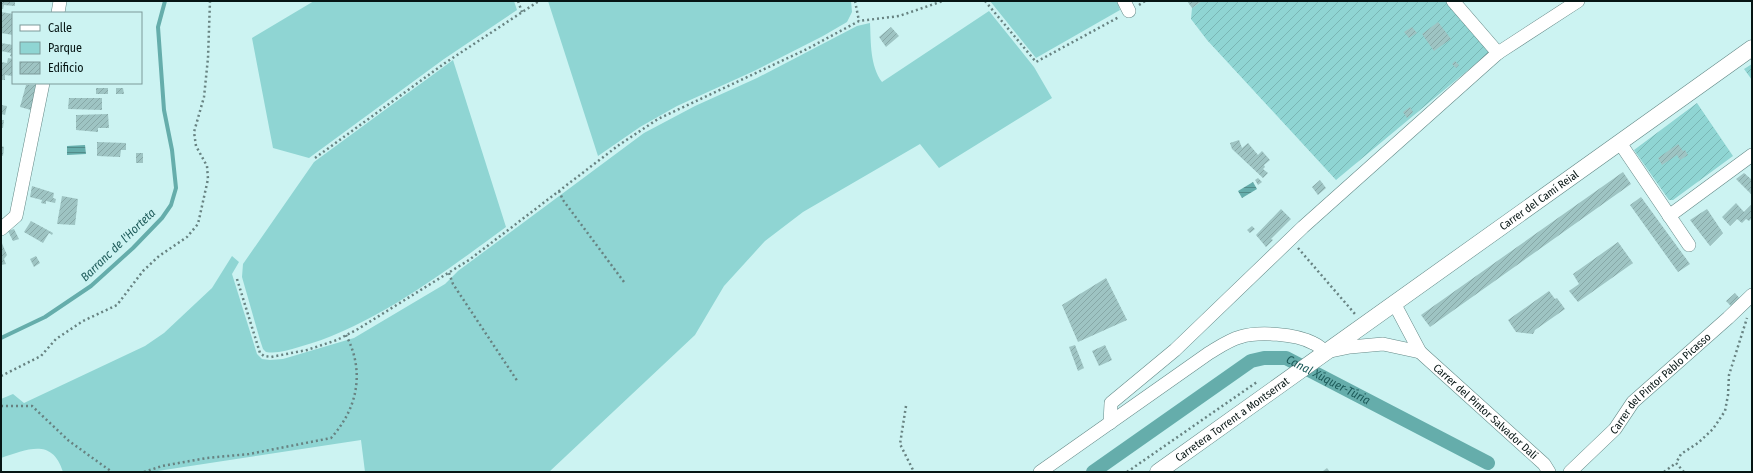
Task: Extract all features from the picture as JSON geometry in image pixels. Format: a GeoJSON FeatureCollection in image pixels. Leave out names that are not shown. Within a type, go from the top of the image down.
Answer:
{"type":"FeatureCollection","features":[{"type":"Feature","properties":{"kind":"main road","name":"Carrer del Camí Reial"},"geometry":{"type":"LineString","coordinates":[[1323,354],[1752,48]]}},
{"type":"Feature","properties":{"kind":"main road","name":"Carretera Torrent a Montserrat"},"geometry":{"type":"LineString","coordinates":[[1158,472],[1323,354]]}},
{"type":"Feature","properties":{"kind":"street"},"geometry":{"type":"LineString","coordinates":[[58,12],[60,1]]}},
{"type":"Feature","properties":{"kind":"street"},"geometry":{"type":"LineString","coordinates":[[1452,1],[1498,53]]}},
{"type":"Feature","properties":{"kind":"street"},"geometry":{"type":"LineString","coordinates":[[1110,423],[1111,403],[1175,350],[1290,238],[1498,53],[1578,1]]}},
{"type":"Feature","properties":{"kind":"street"},"geometry":{"type":"LineString","coordinates":[[1,229],[16,216],[43,84]]}},
{"type":"Feature","properties":{"kind":"street"},"geometry":{"type":"LineString","coordinates":[[1620,143],[1689,245]]}},
{"type":"Feature","properties":{"kind":"street"},"geometry":{"type":"LineString","coordinates":[[1669,216],[1752,155]]}},
{"type":"Feature","properties":{"kind":"street","name":"Carrer del Pintor Pablo Picasso"},"geometry":{"type":"LineString","coordinates":[[1570,472],[1615,429],[1633,402],[1728,318],[1752,294]]}},
{"type":"Feature","properties":{"kind":"street","name":"Carrer del Pintor Salvador Dalí"},"geometry":{"type":"LineString","coordinates":[[1394,304],[1420,352],[1544,464],[1549,472]]}},
{"type":"Feature","properties":{"kind":"street"},"geometry":{"type":"LineString","coordinates":[[1040,472],[1229,341],[1241,336],[1269,334],[1300,338],[1314,343],[1323,354]]}},
{"type":"Feature","properties":{"kind":"street","name":"Carrer del Pintor Salvador Dalí"},"geometry":{"type":"LineString","coordinates":[[1323,354],[1350,347],[1383,344],[1420,352]]}},
{"type":"Feature","properties":{"kind":"path"},"geometry":{"type":"LineString","coordinates":[[1,376],[41,356],[56,339],[83,321],[117,305],[143,271],[159,256],[187,237],[198,224],[208,179],[207,166],[196,146],[194,132],[204,97],[208,58],[210,1]]}},
{"type":"Feature","properties":{"kind":"path"},"geometry":{"type":"LineString","coordinates":[[518,1],[522,12]]}},
{"type":"Feature","properties":{"kind":"path"},"geometry":{"type":"LineString","coordinates":[[315,158],[445,62],[539,1]]}},
{"type":"Feature","properties":{"kind":"path"},"geometry":{"type":"LineString","coordinates":[[855,1],[859,21]]}},
{"type":"Feature","properties":{"kind":"path"},"geometry":{"type":"LineString","coordinates":[[238,279],[260,352],[264,356],[284,355],[307,350],[346,335],[449,273],[560,191],[619,145],[658,119],[807,50],[859,21],[899,16],[943,1]]}},
{"type":"Feature","properties":{"kind":"path"},"geometry":{"type":"LineString","coordinates":[[985,1],[1036,62],[1127,6],[1145,1]]}},
{"type":"Feature","properties":{"kind":"path"},"geometry":{"type":"LineString","coordinates":[[560,191],[563,200],[624,282]]}},
{"type":"Feature","properties":{"kind":"path"},"geometry":{"type":"LineString","coordinates":[[1290,238],[1364,325]]}},
{"type":"Feature","properties":{"kind":"path"},"geometry":{"type":"LineString","coordinates":[[449,273],[453,284],[518,382]]}},
{"type":"Feature","properties":{"kind":"path"},"geometry":{"type":"LineString","coordinates":[[1664,472],[1676,463],[1681,454],[1698,444],[1714,429],[1725,411],[1728,395],[1729,374],[1748,312]]}},
{"type":"Feature","properties":{"kind":"path"},"geometry":{"type":"LineString","coordinates":[[144,472],[162,466],[207,458],[249,454],[332,438],[344,423],[356,387],[358,370],[355,355],[346,335]]}},
{"type":"Feature","properties":{"kind":"path"},"geometry":{"type":"LineString","coordinates":[[1127,472],[1254,384],[1260,381],[1288,380]]}},
{"type":"Feature","properties":{"kind":"path"},"geometry":{"type":"LineString","coordinates":[[1,406],[32,406],[69,441],[112,472]]}},
{"type":"Feature","properties":{"kind":"path"},"geometry":{"type":"LineString","coordinates":[[906,406],[900,444],[914,472]]}},
{"type":"Feature","properties":{"kind":"path"},"geometry":{"type":"LineString","coordinates":[[1676,463],[1684,472]]}},
{"type":"Feature","properties":{"kind":"green space"},"geometry":{"type":"Polygon","coordinates":[[[314,1],[514,1],[517,10],[444,59],[309,158],[273,148],[252,38],[314,1]]]}},
{"type":"Feature","properties":{"kind":"green space"},"geometry":{"type":"Polygon","coordinates":[[[548,1],[851,1],[852,12],[847,22],[823,36],[754,71],[677,106],[640,127],[598,156],[548,1]]]}},
{"type":"Feature","properties":{"kind":"green space"},"geometry":{"type":"Polygon","coordinates":[[[990,1],[1117,1],[1120,10],[1036,58],[990,1]]]}},
{"type":"Feature","properties":{"kind":"green space"},"geometry":{"type":"Polygon","coordinates":[[[1202,1],[1449,1],[1491,51],[1336,180],[1207,40],[1191,19],[1192,8],[1202,1]]]}},
{"type":"Feature","properties":{"kind":"green space"},"geometry":{"type":"Polygon","coordinates":[[[989,11],[1034,67],[1052,98],[939,168],[920,144],[803,212],[765,241],[724,286],[695,335],[549,472],[365,472],[361,440],[151,472],[63,472],[58,461],[52,454],[45,450],[38,449],[20,452],[1,458],[1,399],[13,394],[24,403],[145,346],[164,333],[212,288],[232,256],[239,262],[232,274],[257,354],[262,359],[283,359],[354,338],[445,284],[458,271],[644,133],[695,106],[757,78],[857,26],[870,23],[873,62],[882,82],[989,11]]]}},
{"type":"Feature","properties":{"kind":"green space"},"geometry":{"type":"Polygon","coordinates":[[[453,60],[506,227],[433,279],[380,312],[326,338],[287,350],[266,352],[263,349],[260,340],[242,277],[243,264],[314,162],[453,60]]]}},
{"type":"Feature","properties":{"kind":"green space"},"geometry":{"type":"Polygon","coordinates":[[[1752,64],[1752,80],[1744,69],[1752,64]]]}},
{"type":"Feature","properties":{"kind":"green space"},"geometry":{"type":"Polygon","coordinates":[[[1697,103],[1733,156],[1673,200],[1669,200],[1634,150],[1697,103]]]}},
{"type":"Feature","properties":{"kind":"shaded area"},"geometry":{"type":"Polygon","coordinates":[[[85,145],[86,154],[67,155],[67,146],[85,145]]]}},
{"type":"Feature","properties":{"kind":"shaded area"},"geometry":{"type":"Polygon","coordinates":[[[1253,182],[1257,189],[1242,198],[1238,191],[1253,182]]]}},
{"type":"Feature","properties":{"kind":"building"},"geometry":{"type":"Polygon","coordinates":[[[1,1],[15,2],[15,6],[4,5],[3,9],[1,9],[1,1]]]}},
{"type":"Feature","properties":{"kind":"building"},"geometry":{"type":"Polygon","coordinates":[[[1187,1],[1202,1],[1192,8],[1187,1]]]}},
{"type":"Feature","properties":{"kind":"building"},"geometry":{"type":"Polygon","coordinates":[[[1,12],[12,14],[12,35],[1,33],[1,12]]]}},
{"type":"Feature","properties":{"kind":"building"},"geometry":{"type":"Polygon","coordinates":[[[1438,22],[1451,39],[1434,51],[1422,34],[1438,22]]]}},
{"type":"Feature","properties":{"kind":"building"},"geometry":{"type":"Polygon","coordinates":[[[891,27],[899,36],[886,47],[879,37],[891,27]]]}},
{"type":"Feature","properties":{"kind":"building"},"geometry":{"type":"Polygon","coordinates":[[[1412,27],[1417,33],[1409,38],[1404,32],[1412,27]]]}},
{"type":"Feature","properties":{"kind":"building"},"geometry":{"type":"Polygon","coordinates":[[[1,43],[12,45],[12,57],[10,56],[11,53],[1,51],[1,43]]]}},
{"type":"Feature","properties":{"kind":"building"},"geometry":{"type":"Polygon","coordinates":[[[8,58],[12,59],[12,76],[5,75],[5,80],[1,80],[1,62],[7,63],[8,58]]]}},
{"type":"Feature","properties":{"kind":"building"},"geometry":{"type":"Polygon","coordinates":[[[1455,61],[1459,65],[1456,68],[1452,64],[1455,61]]]}},
{"type":"Feature","properties":{"kind":"building"},"geometry":{"type":"Polygon","coordinates":[[[26,85],[37,85],[31,110],[20,107],[26,85]]]}},
{"type":"Feature","properties":{"kind":"building"},"geometry":{"type":"Polygon","coordinates":[[[96,88],[108,88],[108,94],[96,94],[96,88]]]}},
{"type":"Feature","properties":{"kind":"building"},"geometry":{"type":"Polygon","coordinates":[[[116,88],[123,88],[124,94],[116,94],[116,88]]]}},
{"type":"Feature","properties":{"kind":"building"},"geometry":{"type":"Polygon","coordinates":[[[69,98],[102,98],[102,110],[68,109],[69,98]]]}},
{"type":"Feature","properties":{"kind":"building"},"geometry":{"type":"Polygon","coordinates":[[[1,105],[7,106],[5,115],[1,114],[1,105]]]}},
{"type":"Feature","properties":{"kind":"building"},"geometry":{"type":"Polygon","coordinates":[[[1410,107],[1413,112],[1407,118],[1403,112],[1410,107]]]}},
{"type":"Feature","properties":{"kind":"building"},"geometry":{"type":"Polygon","coordinates":[[[108,114],[109,128],[98,128],[98,132],[76,130],[76,115],[108,114]]]}},
{"type":"Feature","properties":{"kind":"building"},"geometry":{"type":"Polygon","coordinates":[[[1,120],[4,120],[3,128],[1,128],[1,120]]]}},
{"type":"Feature","properties":{"kind":"building"},"geometry":{"type":"Polygon","coordinates":[[[1239,140],[1242,148],[1248,143],[1258,155],[1262,151],[1270,160],[1264,165],[1265,167],[1263,169],[1268,173],[1263,178],[1232,149],[1230,143],[1239,140]]]}},
{"type":"Feature","properties":{"kind":"building"},"geometry":{"type":"Polygon","coordinates":[[[97,142],[126,143],[126,150],[121,150],[120,157],[97,156],[97,142]]]}},
{"type":"Feature","properties":{"kind":"building"},"geometry":{"type":"Polygon","coordinates":[[[1678,144],[1688,155],[1680,160],[1677,155],[1662,165],[1658,158],[1678,144]]]}},
{"type":"Feature","properties":{"kind":"building"},"geometry":{"type":"Polygon","coordinates":[[[1,146],[4,147],[3,156],[1,155],[1,146]]]}},
{"type":"Feature","properties":{"kind":"building"},"geometry":{"type":"Polygon","coordinates":[[[136,153],[143,153],[143,163],[136,163],[136,153]]]}},
{"type":"Feature","properties":{"kind":"building"},"geometry":{"type":"Polygon","coordinates":[[[1623,172],[1631,184],[1430,327],[1421,315],[1623,172]]]}},
{"type":"Feature","properties":{"kind":"building"},"geometry":{"type":"Polygon","coordinates":[[[1744,173],[1752,180],[1752,195],[1736,179],[1744,173]]]}},
{"type":"Feature","properties":{"kind":"building"},"geometry":{"type":"Polygon","coordinates":[[[1258,178],[1262,182],[1258,185],[1255,180],[1258,178]]]}},
{"type":"Feature","properties":{"kind":"building"},"geometry":{"type":"Polygon","coordinates":[[[1320,180],[1326,188],[1318,195],[1312,187],[1320,180]]]}},
{"type":"Feature","properties":{"kind":"building"},"geometry":{"type":"Polygon","coordinates":[[[32,186],[54,193],[53,198],[56,199],[55,203],[46,201],[46,204],[41,203],[42,200],[30,197],[32,186]]]}},
{"type":"Feature","properties":{"kind":"building"},"geometry":{"type":"Polygon","coordinates":[[[62,196],[78,199],[75,225],[57,224],[62,196]]]}},
{"type":"Feature","properties":{"kind":"building"},"geometry":{"type":"Polygon","coordinates":[[[1641,197],[1690,264],[1678,272],[1630,205],[1641,197]]]}},
{"type":"Feature","properties":{"kind":"building"},"geometry":{"type":"Polygon","coordinates":[[[1736,203],[1744,212],[1752,204],[1752,218],[1749,221],[1746,219],[1742,223],[1737,219],[1730,226],[1722,217],[1736,203]]]}},
{"type":"Feature","properties":{"kind":"building"},"geometry":{"type":"Polygon","coordinates":[[[1281,209],[1291,219],[1271,239],[1273,240],[1266,247],[1256,235],[1281,209]]]}},
{"type":"Feature","properties":{"kind":"building"},"geometry":{"type":"Polygon","coordinates":[[[1707,209],[1723,233],[1710,246],[1690,220],[1707,209]]]}},
{"type":"Feature","properties":{"kind":"building"},"geometry":{"type":"Polygon","coordinates":[[[31,221],[53,233],[52,235],[49,233],[43,243],[24,232],[31,221]]]}},
{"type":"Feature","properties":{"kind":"building"},"geometry":{"type":"Polygon","coordinates":[[[1252,226],[1255,229],[1250,233],[1247,230],[1252,226]]]}},
{"type":"Feature","properties":{"kind":"building"},"geometry":{"type":"Polygon","coordinates":[[[14,229],[19,239],[13,241],[8,231],[14,229]]]}},
{"type":"Feature","properties":{"kind":"building"},"geometry":{"type":"Polygon","coordinates":[[[1,241],[7,255],[4,259],[6,264],[1,265],[1,241]]]}},
{"type":"Feature","properties":{"kind":"building"},"geometry":{"type":"Polygon","coordinates":[[[1618,242],[1633,263],[1578,302],[1569,291],[1579,284],[1573,274],[1618,242]]]}},
{"type":"Feature","properties":{"kind":"building"},"geometry":{"type":"Polygon","coordinates":[[[36,256],[40,263],[34,267],[30,259],[36,256]]]}},
{"type":"Feature","properties":{"kind":"building"},"geometry":{"type":"Polygon","coordinates":[[[1106,278],[1127,320],[1078,342],[1062,305],[1106,278]]]}},
{"type":"Feature","properties":{"kind":"building"},"geometry":{"type":"Polygon","coordinates":[[[1549,291],[1555,299],[1557,298],[1565,309],[1535,330],[1533,334],[1516,332],[1508,320],[1549,291]]]}},
{"type":"Feature","properties":{"kind":"building"},"geometry":{"type":"Polygon","coordinates":[[[1735,293],[1741,300],[1733,308],[1726,301],[1735,293]]]}},
{"type":"Feature","properties":{"kind":"building"},"geometry":{"type":"Polygon","coordinates":[[[1075,345],[1084,368],[1078,371],[1069,347],[1075,345]]]}},
{"type":"Feature","properties":{"kind":"building"},"geometry":{"type":"Polygon","coordinates":[[[1105,345],[1112,360],[1099,366],[1092,351],[1105,345]]]}},
{"type":"Feature","properties":{"kind":"building"},"geometry":{"type":"Polygon","coordinates":[[[1327,468],[1330,472],[1322,472],[1327,468]]]}},
{"type":"Feature","properties":{"kind":"waterway","name":"Barranc de l'Horteta"},"geometry":{"type":"LineString","coordinates":[[1,338],[45,317],[91,286],[133,248],[162,218],[171,205],[176,188],[172,150],[164,110],[158,27],[165,1]]}},
{"type":"Feature","properties":{"kind":"waterway","name":"Canal Xúquer-Túria"},"geometry":{"type":"LineString","coordinates":[[1093,472],[1251,361],[1264,358],[1286,358],[1488,463]]}}]}
